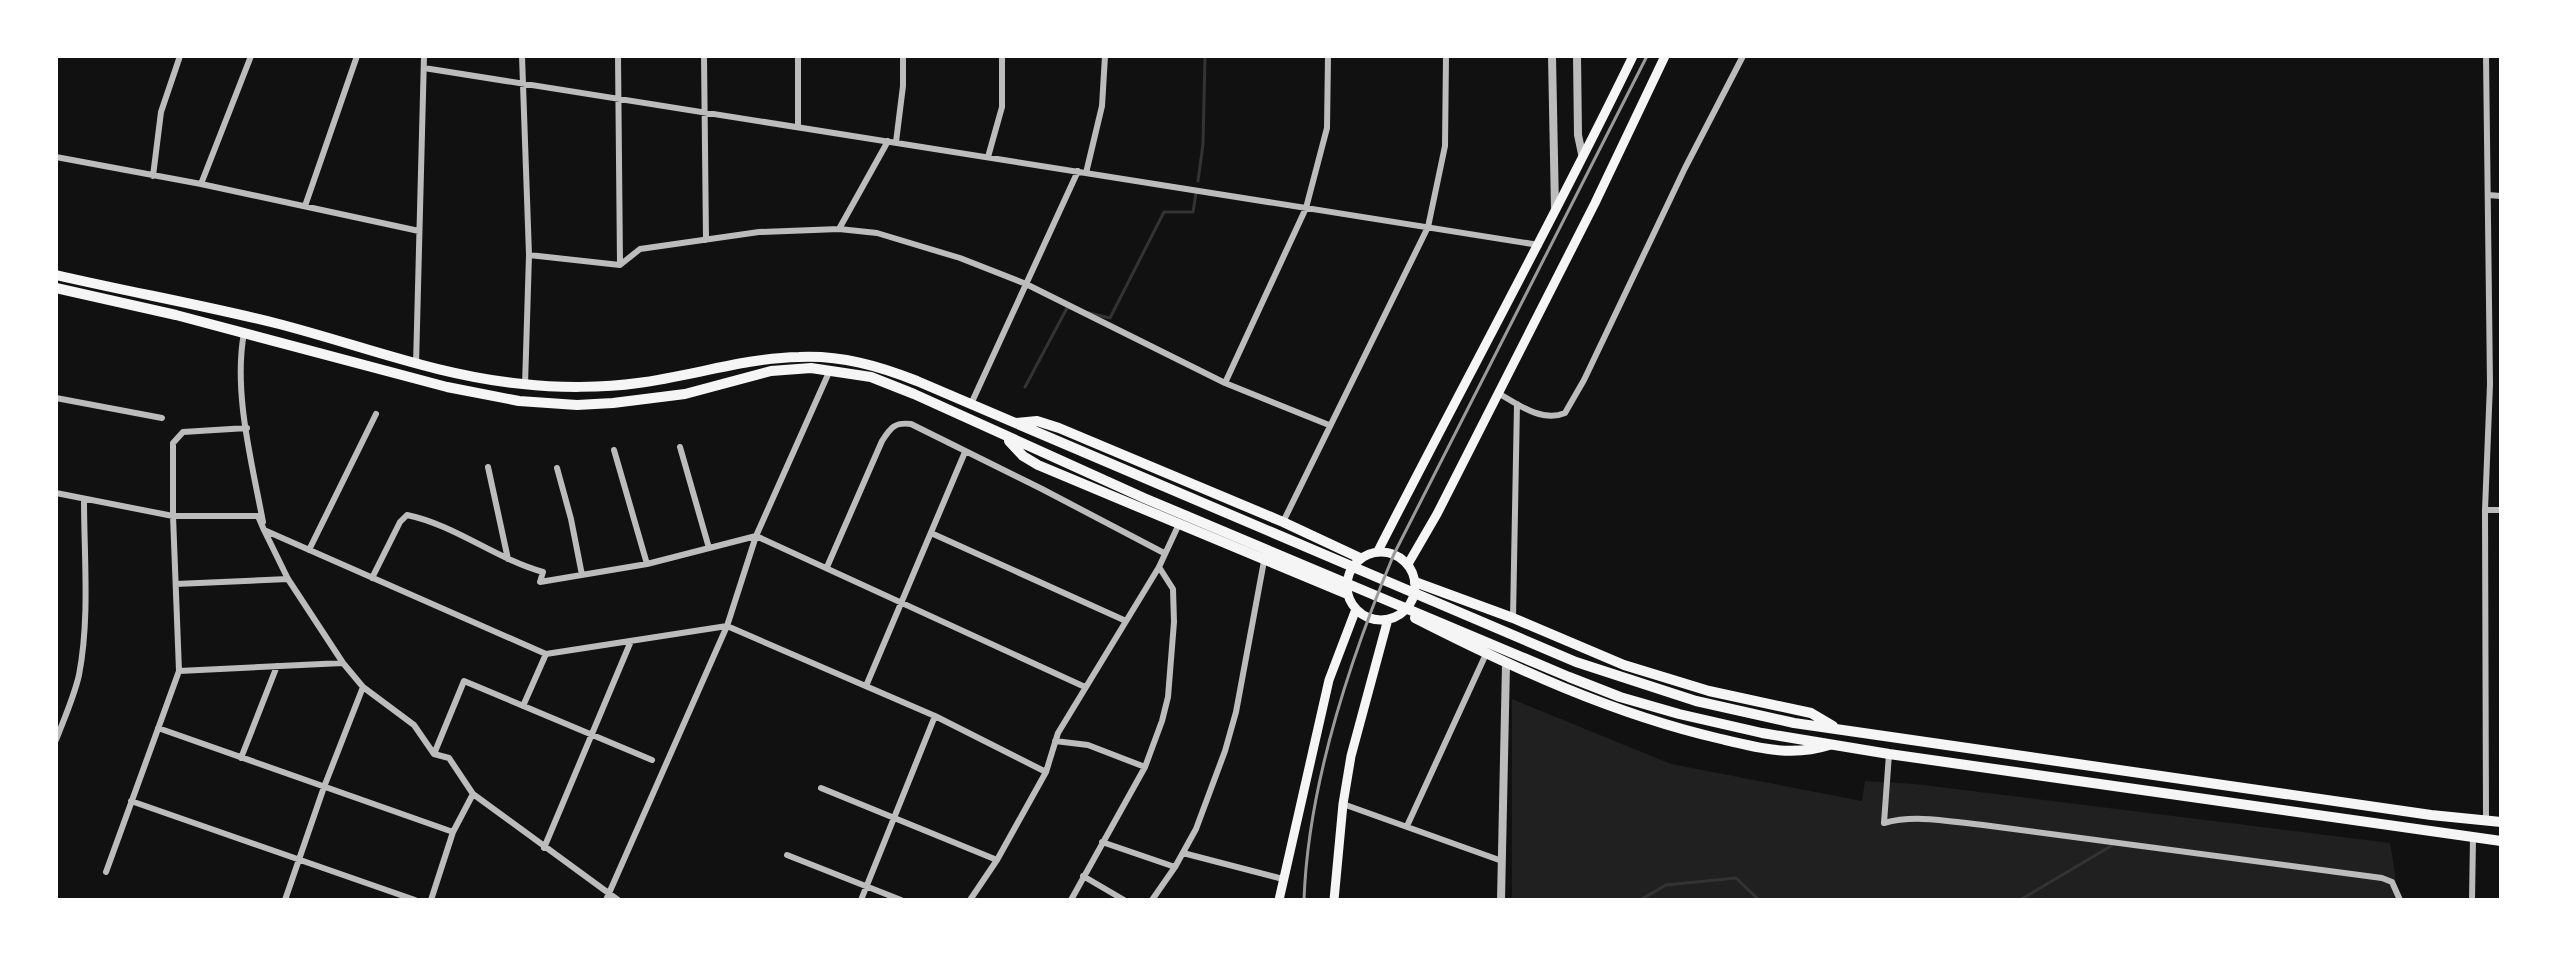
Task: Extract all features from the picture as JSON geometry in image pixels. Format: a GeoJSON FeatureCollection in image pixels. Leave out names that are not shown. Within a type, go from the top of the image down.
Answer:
{"type":"FeatureCollection","features":[{"type":"Feature","properties":{"kind":"main road"},"geometry":{"type":"LineString","coordinates":[[1378,551],[1540,245],[1582,154],[1633,56]]}},
{"type":"Feature","properties":{"kind":"main road"},"geometry":{"type":"LineString","coordinates":[[1408,564],[1437,514],[1595,203],[1665,56]]}},
{"type":"Feature","properties":{"kind":"main road"},"geometry":{"type":"LineString","coordinates":[[56,275],[276,323],[416,365],[525,385],[634,384],[771,358],[825,357],[882,368],[1576,662],[1728,710],[1794,723],[2501,822]]}},
{"type":"Feature","properties":{"kind":"main road"},"geometry":{"type":"LineString","coordinates":[[59,290],[176,315],[447,387],[519,401],[549,404],[642,400],[685,394],[771,371],[811,368],[871,377],[1162,505],[1620,697],[1715,724],[1889,754],[2501,841]]}},
{"type":"Feature","properties":{"kind":"main road"},"geometry":{"type":"LineString","coordinates":[[1013,423],[1037,421],[1059,428],[1283,522],[1360,558]]}},
{"type":"Feature","properties":{"kind":"main road"},"geometry":{"type":"LineString","coordinates":[[1005,437],[1023,456],[1038,465],[1347,594]]}},
{"type":"Feature","properties":{"kind":"main road"},"geometry":{"type":"LineString","coordinates":[[1378,551],[1394,554],[1408,564],[1415,582],[1412,599],[1402,612],[1388,619],[1372,619],[1356,609],[1347,594],[1348,574],[1360,558],[1378,551]]}},
{"type":"Feature","properties":{"kind":"main road"},"geometry":{"type":"LineString","coordinates":[[1415,582],[1513,618],[1624,665],[1709,691],[1811,713],[1834,728]]}},
{"type":"Feature","properties":{"kind":"main road"},"geometry":{"type":"LineString","coordinates":[[1279,900],[1329,680],[1356,609]]}},
{"type":"Feature","properties":{"kind":"main road"},"geometry":{"type":"LineString","coordinates":[[1402,612],[1506,664],[1586,697],[1688,732],[1779,751],[1804,751],[1833,743]]}},
{"type":"Feature","properties":{"kind":"main road"},"geometry":{"type":"LineString","coordinates":[[1334,900],[1351,756],[1388,619]]}},
{"type":"Feature","properties":{"kind":"street"},"geometry":{"type":"LineString","coordinates":[[153,176],[161,112],[180,56]]}},
{"type":"Feature","properties":{"kind":"street"},"geometry":{"type":"LineString","coordinates":[[201,184],[251,56]]}},
{"type":"Feature","properties":{"kind":"street"},"geometry":{"type":"LineString","coordinates":[[305,206],[357,56]]}},
{"type":"Feature","properties":{"kind":"street"},"geometry":{"type":"LineString","coordinates":[[416,365],[424,56]]}},
{"type":"Feature","properties":{"kind":"street"},"geometry":{"type":"LineString","coordinates":[[522,56],[529,255],[525,385]]}},
{"type":"Feature","properties":{"kind":"street"},"geometry":{"type":"LineString","coordinates":[[618,56],[620,265]]}},
{"type":"Feature","properties":{"kind":"street"},"geometry":{"type":"LineString","coordinates":[[704,56],[706,240]]}},
{"type":"Feature","properties":{"kind":"street"},"geometry":{"type":"LineString","coordinates":[[798,56],[798,127]]}},
{"type":"Feature","properties":{"kind":"street"},"geometry":{"type":"LineString","coordinates":[[839,229],[892,142],[903,86],[903,56]]}},
{"type":"Feature","properties":{"kind":"street"},"geometry":{"type":"LineString","coordinates":[[988,157],[1002,107],[1002,56]]}},
{"type":"Feature","properties":{"kind":"street"},"geometry":{"type":"LineString","coordinates":[[971,404],[1082,172],[1102,106],[1105,56]]}},
{"type":"Feature","properties":{"kind":"street"},"geometry":{"type":"LineString","coordinates":[[1225,383],[1306,208],[1327,128],[1328,56]]}},
{"type":"Feature","properties":{"kind":"street"},"geometry":{"type":"LineString","coordinates":[[1283,522],[1428,227],[1445,146],[1446,56]]}},
{"type":"Feature","properties":{"kind":"street"},"geometry":{"type":"LineString","coordinates":[[1552,56],[1555,209]]}},
{"type":"Feature","properties":{"kind":"street"},"geometry":{"type":"LineString","coordinates":[[1577,56],[1578,135],[1582,154]]}},
{"type":"Feature","properties":{"kind":"street"},"geometry":{"type":"LineString","coordinates":[[1498,393],[1530,412],[1549,416],[1565,413],[1571,406],[1685,168],[1743,56]]}},
{"type":"Feature","properties":{"kind":"street"},"geometry":{"type":"LineString","coordinates":[[2486,56],[2490,384],[2485,510],[2486,821]]}},
{"type":"Feature","properties":{"kind":"street"},"geometry":{"type":"LineString","coordinates":[[424,68],[1540,245]]}},
{"type":"Feature","properties":{"kind":"street"},"geometry":{"type":"LineString","coordinates":[[56,157],[201,184],[419,231]]}},
{"type":"Feature","properties":{"kind":"street"},"geometry":{"type":"LineString","coordinates":[[2488,195],[2501,196]]}},
{"type":"Feature","properties":{"kind":"street"},"geometry":{"type":"LineString","coordinates":[[529,255],[620,265],[640,249],[759,232],[839,229],[877,233],[1026,284],[1225,383],[1329,425]]}},
{"type":"Feature","properties":{"kind":"street"},"geometry":{"type":"LineString","coordinates":[[244,333],[240,354],[247,428],[264,530]]}},
{"type":"Feature","properties":{"kind":"street"},"geometry":{"type":"LineString","coordinates":[[607,897],[727,626],[756,536],[830,370]]}},
{"type":"Feature","properties":{"kind":"street"},"geometry":{"type":"LineString","coordinates":[[56,398],[162,418]]}},
{"type":"Feature","properties":{"kind":"street"},"geometry":{"type":"LineString","coordinates":[[1513,618],[1517,404]]}},
{"type":"Feature","properties":{"kind":"street"},"geometry":{"type":"LineString","coordinates":[[309,550],[376,414]]}},
{"type":"Feature","properties":{"kind":"street"},"geometry":{"type":"LineString","coordinates":[[827,567],[891,427],[899,423],[911,424],[1164,553]]}},
{"type":"Feature","properties":{"kind":"street"},"geometry":{"type":"LineString","coordinates":[[106,872],[179,671],[171,452],[176,437],[183,432],[247,428]]}},
{"type":"Feature","properties":{"kind":"street"},"geometry":{"type":"LineString","coordinates":[[680,447],[709,548]]}},
{"type":"Feature","properties":{"kind":"street"},"geometry":{"type":"LineString","coordinates":[[614,450],[647,564]]}},
{"type":"Feature","properties":{"kind":"street"},"geometry":{"type":"LineString","coordinates":[[866,686],[965,452]]}},
{"type":"Feature","properties":{"kind":"street"},"geometry":{"type":"LineString","coordinates":[[488,467],[508,559]]}},
{"type":"Feature","properties":{"kind":"street"},"geometry":{"type":"LineString","coordinates":[[557,468],[582,575]]}},
{"type":"Feature","properties":{"kind":"street"},"geometry":{"type":"LineString","coordinates":[[56,493],[173,516],[258,516],[288,579],[343,663],[363,687],[414,725],[434,754],[449,758],[473,794],[607,897],[618,900]]}},
{"type":"Feature","properties":{"kind":"street"},"geometry":{"type":"LineString","coordinates":[[56,740],[75,690],[82,653],[85,616],[84,499]]}},
{"type":"Feature","properties":{"kind":"street"},"geometry":{"type":"LineString","coordinates":[[2485,510],[2501,510]]}},
{"type":"Feature","properties":{"kind":"street"},"geometry":{"type":"LineString","coordinates":[[372,578],[400,522],[407,515],[543,572],[540,582],[647,564],[756,536],[1085,687]]}},
{"type":"Feature","properties":{"kind":"street"},"geometry":{"type":"LineString","coordinates":[[970,900],[997,860],[1046,772],[1055,741],[1159,567],[1179,524]]}},
{"type":"Feature","properties":{"kind":"street"},"geometry":{"type":"LineString","coordinates":[[264,530],[546,654],[727,626],[935,716],[1046,772]]}},
{"type":"Feature","properties":{"kind":"street"},"geometry":{"type":"LineString","coordinates":[[931,533],[1126,621]]}},
{"type":"Feature","properties":{"kind":"street"},"geometry":{"type":"LineString","coordinates":[[1152,900],[1175,867],[1200,817],[1236,712],[1264,561]]}},
{"type":"Feature","properties":{"kind":"street"},"geometry":{"type":"LineString","coordinates":[[1071,900],[1145,767],[1168,697],[1174,622],[1173,589],[1159,567]]}},
{"type":"Feature","properties":{"kind":"street"},"geometry":{"type":"LineString","coordinates":[[176,584],[288,579]]}},
{"type":"Feature","properties":{"kind":"street"},"geometry":{"type":"LineString","coordinates":[[544,848],[631,641]]}},
{"type":"Feature","properties":{"kind":"street"},"geometry":{"type":"LineString","coordinates":[[523,706],[546,654]]}},
{"type":"Feature","properties":{"kind":"street"},"geometry":{"type":"LineString","coordinates":[[1407,826],[1486,654]]}},
{"type":"Feature","properties":{"kind":"street"},"geometry":{"type":"LineString","coordinates":[[179,671],[343,663]]}},
{"type":"Feature","properties":{"kind":"street"},"geometry":{"type":"LineString","coordinates":[[1501,900],[1506,664]]}},
{"type":"Feature","properties":{"kind":"street"},"geometry":{"type":"LineString","coordinates":[[241,758],[277,666]]}},
{"type":"Feature","properties":{"kind":"street"},"geometry":{"type":"LineString","coordinates":[[434,754],[464,681],[652,760]]}},
{"type":"Feature","properties":{"kind":"street"},"geometry":{"type":"LineString","coordinates":[[285,900],[363,687]]}},
{"type":"Feature","properties":{"kind":"street"},"geometry":{"type":"LineString","coordinates":[[861,900],[935,716]]}},
{"type":"Feature","properties":{"kind":"street"},"geometry":{"type":"LineString","coordinates":[[158,728],[453,832]]}},
{"type":"Feature","properties":{"kind":"street"},"geometry":{"type":"LineString","coordinates":[[1055,741],[1088,745],[1145,767]]}},
{"type":"Feature","properties":{"kind":"street"},"geometry":{"type":"LineString","coordinates":[[1889,754],[1884,823],[1918,819],[1983,825],[2382,878],[2392,882],[2400,900]]}},
{"type":"Feature","properties":{"kind":"street"},"geometry":{"type":"LineString","coordinates":[[821,788],[997,860]]}},
{"type":"Feature","properties":{"kind":"street"},"geometry":{"type":"LineString","coordinates":[[431,900],[453,832],[473,794]]}},
{"type":"Feature","properties":{"kind":"street"},"geometry":{"type":"LineString","coordinates":[[131,801],[415,900]]}},
{"type":"Feature","properties":{"kind":"street"},"geometry":{"type":"LineString","coordinates":[[1343,804],[1502,861]]}},
{"type":"Feature","properties":{"kind":"street"},"geometry":{"type":"LineString","coordinates":[[2472,900],[2473,838]]}},
{"type":"Feature","properties":{"kind":"street"},"geometry":{"type":"LineString","coordinates":[[1102,842],[1175,867]]}},
{"type":"Feature","properties":{"kind":"street"},"geometry":{"type":"LineString","coordinates":[[1183,853],[1283,879]]}},
{"type":"Feature","properties":{"kind":"street"},"geometry":{"type":"LineString","coordinates":[[787,855],[901,900]]}},
{"type":"Feature","properties":{"kind":"street"},"geometry":{"type":"LineString","coordinates":[[1083,876],[1124,900]]}},
{"type":"Feature","properties":{"kind":"shaded area"},"geometry":{"type":"Polygon","coordinates":[[[1512,699],[1671,764],[1862,801],[1865,781],[1915,784],[2390,843],[2396,900],[1512,900],[1512,699]]]}},
{"type":"Feature","properties":{"kind":"waterway"},"geometry":{"type":"LineString","coordinates":[[1198,181],[1203,144],[1205,56]]}},
{"type":"Feature","properties":{"kind":"waterway"},"geometry":{"type":"LineString","coordinates":[[1089,313],[1110,318],[1164,212],[1193,212],[1196,193]]}},
{"type":"Feature","properties":{"kind":"waterway"},"geometry":{"type":"LineString","coordinates":[[1025,387],[1067,308],[1070,308]]}},
{"type":"Feature","properties":{"kind":"waterway"},"geometry":{"type":"LineString","coordinates":[[2020,900],[2111,846]]}},
{"type":"Feature","properties":{"kind":"waterway"},"geometry":{"type":"LineString","coordinates":[[1640,900],[1666,885],[1736,878],[1759,900]]}},
{"type":"Feature","properties":{"kind":"railway"},"geometry":{"type":"LineString","coordinates":[[1304,900],[1314,813],[1334,724],[1362,636],[1394,554],[1647,56]]}}]}
